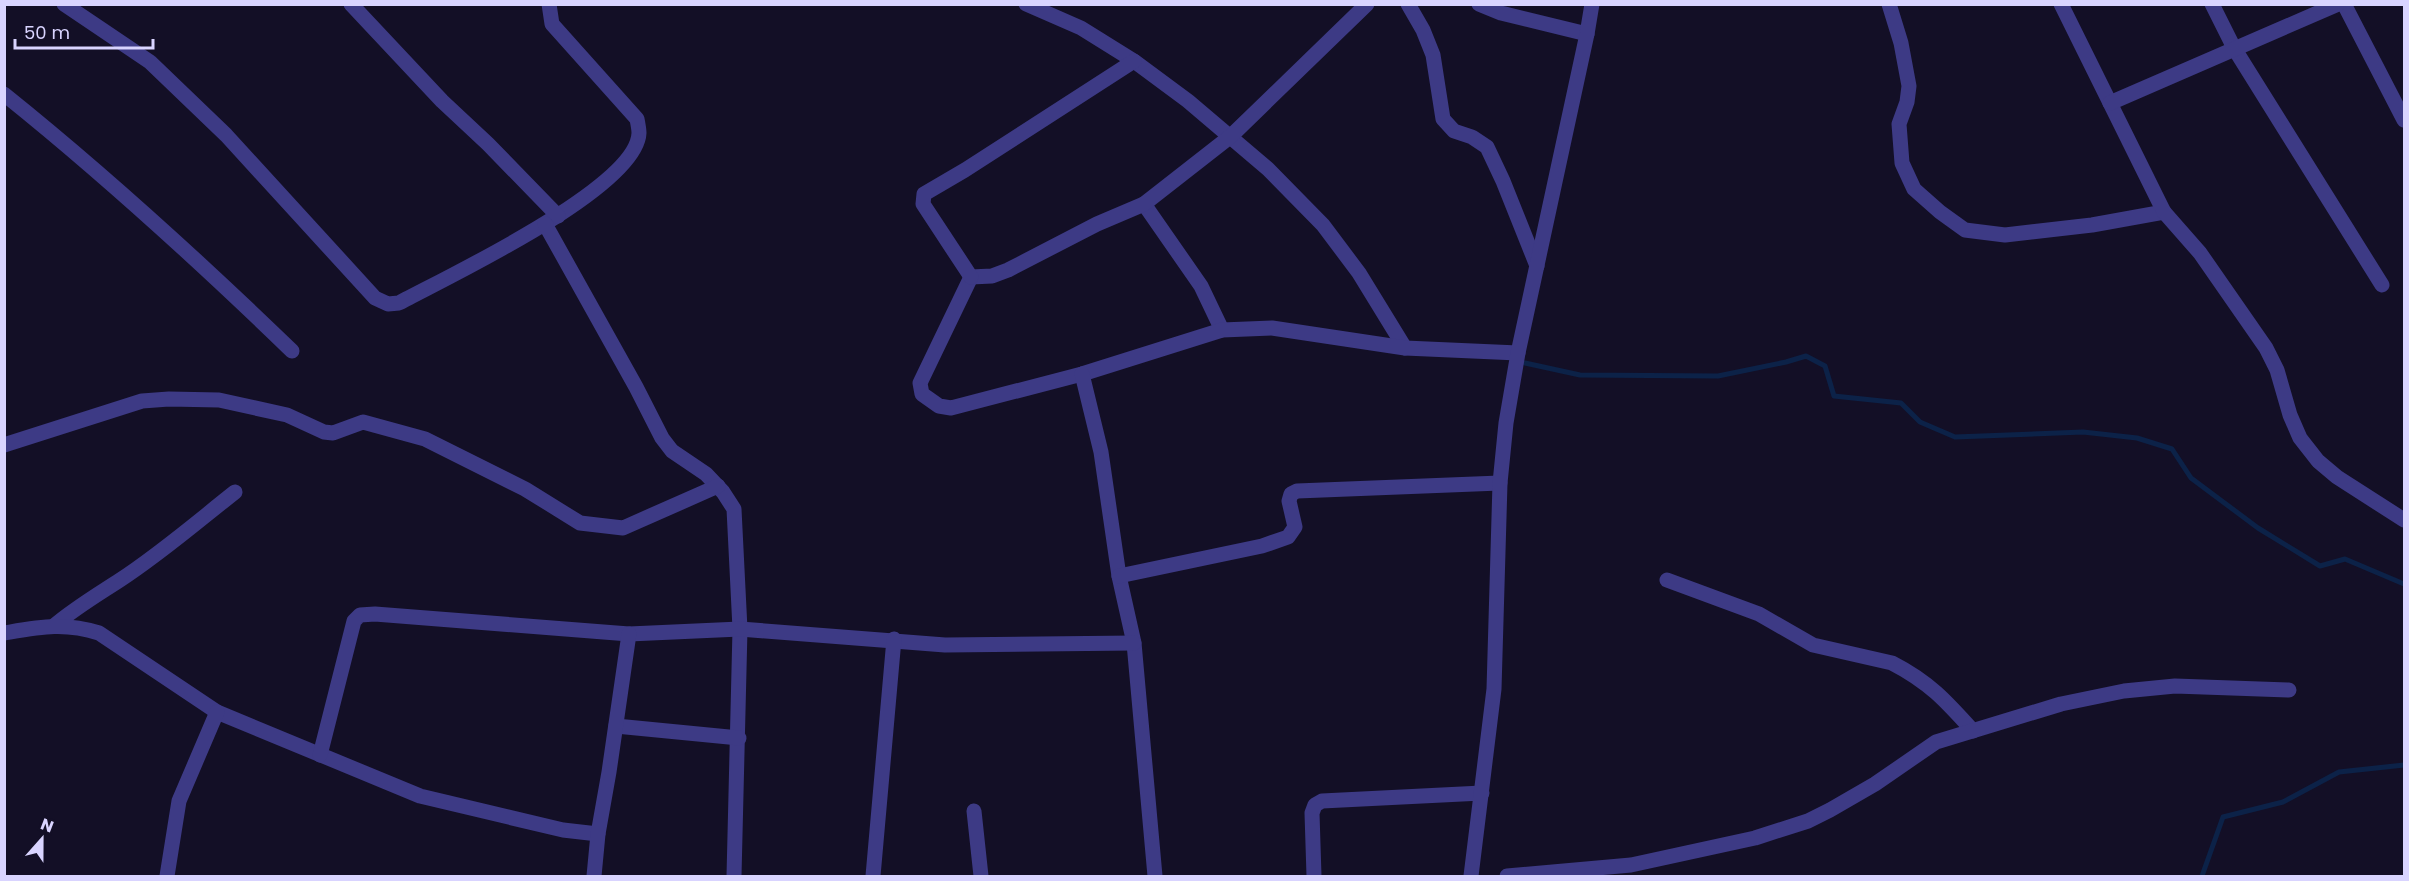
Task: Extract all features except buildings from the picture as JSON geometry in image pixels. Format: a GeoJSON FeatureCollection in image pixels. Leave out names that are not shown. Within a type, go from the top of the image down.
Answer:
{"type":"FeatureCollection","features":[{"type":"Feature","properties":{"kind":"street"},"geometry":{"type":"LineString","coordinates":[[64,4],[150,62],[226,135],[375,298],[388,304],[399,303],[551,220],[593,192],[621,167],[632,151],[639,134],[637,119],[552,24],[549,4]]}},
{"type":"Feature","properties":{"kind":"street"},"geometry":{"type":"LineString","coordinates":[[351,4],[442,101],[488,144],[551,220],[662,438],[672,451],[706,474],[718,486],[734,509],[740,629],[734,876]]}},
{"type":"Feature","properties":{"kind":"street"},"geometry":{"type":"LineString","coordinates":[[1026,4],[1080,28],[1134,61],[1231,136],[1294,194],[1323,225],[1359,273],[1405,348]]}},
{"type":"Feature","properties":{"kind":"street"},"geometry":{"type":"LineString","coordinates":[[971,277],[992,276],[1008,270],[1097,224],[1144,204],[1231,136],[1367,4]]}},
{"type":"Feature","properties":{"kind":"street"},"geometry":{"type":"LineString","coordinates":[[1408,4],[1423,30],[1432,55],[1443,119],[1454,132],[1472,137],[1487,147],[1537,266]]}},
{"type":"Feature","properties":{"kind":"street"},"geometry":{"type":"LineString","coordinates":[[1479,4],[1501,13],[1587,34]]}},
{"type":"Feature","properties":{"kind":"street"},"geometry":{"type":"LineString","coordinates":[[1471,876],[1494,689],[1500,483],[1506,423],[1518,353],[1592,4]]}},
{"type":"Feature","properties":{"kind":"street"},"geometry":{"type":"LineString","coordinates":[[1889,4],[1901,43],[1909,86],[1907,102],[1899,124],[1902,163],[1914,189],[1940,212],[1965,230],[2006,235],[2092,225],[2164,212]]}},
{"type":"Feature","properties":{"kind":"street"},"geometry":{"type":"LineString","coordinates":[[2061,4],[2164,212],[2200,253],[2266,348],[2277,370],[2290,415],[2300,438],[2318,461],[2337,477],[2404,520]]}},
{"type":"Feature","properties":{"kind":"street"},"geometry":{"type":"LineString","coordinates":[[2212,4],[2234,48],[2382,285]]}},
{"type":"Feature","properties":{"kind":"street"},"geometry":{"type":"LineString","coordinates":[[2110,103],[2338,4]]}},
{"type":"Feature","properties":{"kind":"street"},"geometry":{"type":"LineString","coordinates":[[2344,4],[2404,120]]}},
{"type":"Feature","properties":{"kind":"street"},"geometry":{"type":"LineString","coordinates":[[971,277],[923,204],[924,194],[1134,61]]}},
{"type":"Feature","properties":{"kind":"street"},"geometry":{"type":"LineString","coordinates":[[4,94],[72,148],[150,217],[292,351]]}},
{"type":"Feature","properties":{"kind":"street"},"geometry":{"type":"LineString","coordinates":[[1144,204],[1201,286],[1222,330]]}},
{"type":"Feature","properties":{"kind":"street"},"geometry":{"type":"LineString","coordinates":[[971,277],[920,383],[922,394],[939,406],[951,408],[1082,374],[1222,330],[1272,328],[1405,348],[1518,353]]}},
{"type":"Feature","properties":{"kind":"street"},"geometry":{"type":"LineString","coordinates":[[1082,374],[1101,452],[1119,576],[1134,644],[1155,876]]}},
{"type":"Feature","properties":{"kind":"street"},"geometry":{"type":"LineString","coordinates":[[4,445],[142,402],[205,398],[287,415],[324,432],[333,433],[363,422],[425,439],[525,489],[580,523],[588,525],[623,528],[718,486]]}},
{"type":"Feature","properties":{"kind":"street"},"geometry":{"type":"LineString","coordinates":[[1119,576],[1262,546],[1288,537],[1295,526],[1289,501],[1291,494],[1297,491],[1500,483]]}},
{"type":"Feature","properties":{"kind":"street"},"geometry":{"type":"LineString","coordinates":[[55,625],[78,605],[120,580],[168,546],[235,492]]}},
{"type":"Feature","properties":{"kind":"street"},"geometry":{"type":"LineString","coordinates":[[1667,580],[1759,614],[1813,645],[1892,663],[1937,692],[1973,731]]}},
{"type":"Feature","properties":{"kind":"street"},"geometry":{"type":"LineString","coordinates":[[321,755],[354,621],[360,615],[375,614],[629,634],[740,629],[894,639],[945,645],[1134,644]]}},
{"type":"Feature","properties":{"kind":"street"},"geometry":{"type":"LineString","coordinates":[[4,633],[55,625],[79,627],[99,633],[217,712],[420,796],[563,830],[598,834]]}},
{"type":"Feature","properties":{"kind":"street"},"geometry":{"type":"LineString","coordinates":[[594,876],[598,834],[629,634]]}},
{"type":"Feature","properties":{"kind":"street"},"geometry":{"type":"LineString","coordinates":[[873,876],[894,639]]}},
{"type":"Feature","properties":{"kind":"street"},"geometry":{"type":"LineString","coordinates":[[1507,876],[1631,865],[1765,835],[1808,821],[1850,799],[1936,742],[2061,704],[2151,687],[2289,690]]}},
{"type":"Feature","properties":{"kind":"street"},"geometry":{"type":"LineString","coordinates":[[167,876],[178,801],[217,712]]}},
{"type":"Feature","properties":{"kind":"street"},"geometry":{"type":"LineString","coordinates":[[616,726],[739,738]]}},
{"type":"Feature","properties":{"kind":"street"},"geometry":{"type":"LineString","coordinates":[[1314,876],[1312,813],[1315,805],[1322,801],[1482,793]]}},
{"type":"Feature","properties":{"kind":"street"},"geometry":{"type":"LineString","coordinates":[[974,811],[981,876]]}},
{"type":"Feature","properties":{"kind":"waterway"},"geometry":{"type":"LineString","coordinates":[[1525,363],[1580,375],[1718,376],[1806,356],[1825,366],[1834,396],[1901,403],[1920,422],[1955,437],[2083,432],[2137,438],[2172,449],[2191,478],[2258,528],[2320,566],[2345,559],[2404,584]]}},
{"type":"Feature","properties":{"kind":"waterway"},"geometry":{"type":"LineString","coordinates":[[2202,876],[2223,817],[2283,802],[2339,772],[2404,765]]}}]}
